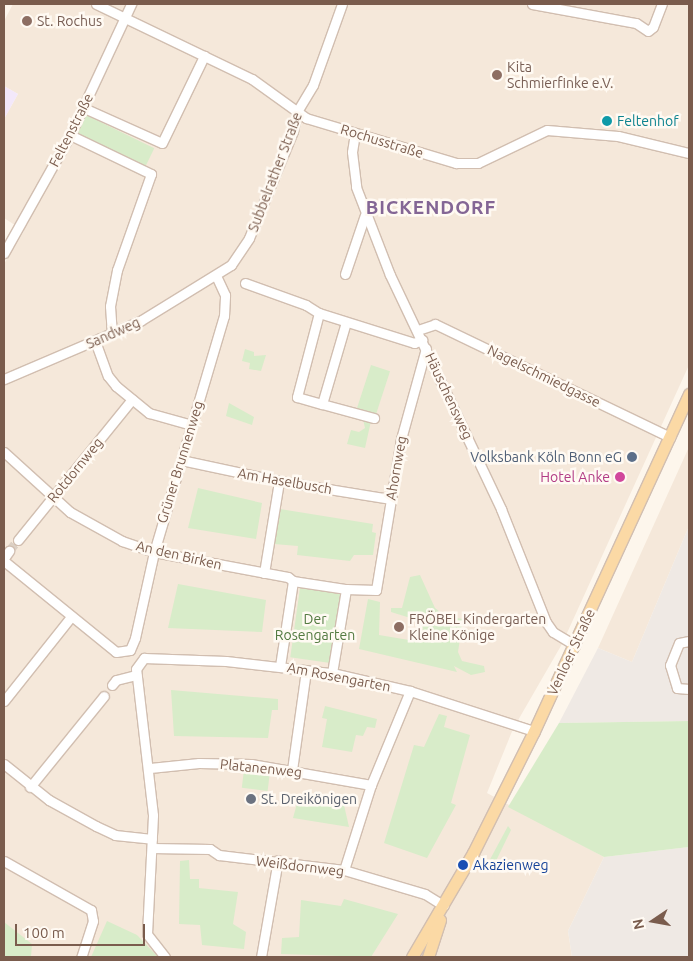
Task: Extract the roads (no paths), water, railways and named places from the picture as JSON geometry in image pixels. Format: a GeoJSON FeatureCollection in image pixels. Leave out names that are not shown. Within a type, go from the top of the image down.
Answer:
{"type":"FeatureCollection","features":[{"type":"Feature","properties":{"kind":"main road","name":"Venloer Straße"},"geometry":{"type":"LineString","coordinates":[[412,957],[444,906],[534,731],[689,394]]}},
{"type":"Feature","properties":{"kind":"main road","name":"Venloer Straße"},"geometry":{"type":"LineString","coordinates":[[428,957],[444,906]]}},
{"type":"Feature","properties":{"kind":"street","name":"Rochusstraße"},"geometry":{"type":"LineString","coordinates":[[96,4],[252,79],[298,110],[306,118],[467,164],[478,163],[547,130],[610,135],[689,153]]}},
{"type":"Feature","properties":{"kind":"street","name":"Feltenstraße"},"geometry":{"type":"LineString","coordinates":[[4,253],[84,108],[132,4]]}},
{"type":"Feature","properties":{"kind":"street","name":"Subbelrather Straße"},"geometry":{"type":"LineString","coordinates":[[216,276],[231,265],[250,238],[294,132],[298,110],[314,85],[342,4]]}},
{"type":"Feature","properties":{"kind":"street"},"geometry":{"type":"LineString","coordinates":[[532,4],[636,23],[648,31],[655,21],[662,4]]}},
{"type":"Feature","properties":{"kind":"street"},"geometry":{"type":"LineString","coordinates":[[84,108],[158,142],[165,141],[204,56]]}},
{"type":"Feature","properties":{"kind":"street","name":"Häuschensweg"},"geometry":{"type":"LineString","coordinates":[[354,133],[352,170],[365,215],[518,546],[546,622],[553,632],[575,645]]}},
{"type":"Feature","properties":{"kind":"street"},"geometry":{"type":"LineString","coordinates":[[70,135],[151,174],[117,270],[110,306],[112,333]]}},
{"type":"Feature","properties":{"kind":"street"},"geometry":{"type":"LineString","coordinates":[[345,274],[365,215]]}},
{"type":"Feature","properties":{"kind":"street","name":"Sandweg"},"geometry":{"type":"LineString","coordinates":[[4,379],[95,341],[165,308],[216,276]]}},
{"type":"Feature","properties":{"kind":"street","name":"Grüner Brunnenweg"},"geometry":{"type":"LineString","coordinates":[[70,618],[116,652],[130,650],[135,638],[154,552],[226,304],[224,290],[216,276]]}},
{"type":"Feature","properties":{"kind":"street"},"geometry":{"type":"LineString","coordinates":[[245,283],[306,305],[318,313],[414,343],[424,344]]}},
{"type":"Feature","properties":{"kind":"street"},"geometry":{"type":"LineString","coordinates":[[318,313],[297,397],[374,418]]}},
{"type":"Feature","properties":{"kind":"street"},"geometry":{"type":"LineString","coordinates":[[322,404],[346,322]]}},
{"type":"Feature","properties":{"kind":"street","name":"Nagelschmiedgasse"},"geometry":{"type":"LineString","coordinates":[[418,330],[435,324],[670,437]]}},
{"type":"Feature","properties":{"kind":"street"},"geometry":{"type":"LineString","coordinates":[[95,341],[111,381],[132,399],[160,418],[192,425]]}},
{"type":"Feature","properties":{"kind":"street","name":"Ahornweg"},"geometry":{"type":"LineString","coordinates":[[376,590],[401,439],[424,344]]}},
{"type":"Feature","properties":{"kind":"street","name":"Rotdornweg"},"geometry":{"type":"LineString","coordinates":[[18,540],[132,399]]}},
{"type":"Feature","properties":{"kind":"street","name":"An den Birken"},"geometry":{"type":"LineString","coordinates":[[4,452],[53,497],[98,530],[154,552],[288,577],[293,581],[346,589],[376,590]]}},
{"type":"Feature","properties":{"kind":"street","name":"Am Haselbusch"},"geometry":{"type":"LineString","coordinates":[[181,460],[279,481],[390,499]]}},
{"type":"Feature","properties":{"kind":"street"},"geometry":{"type":"LineString","coordinates":[[264,573],[279,481]]}},
{"type":"Feature","properties":{"kind":"street"},"geometry":{"type":"LineString","coordinates":[[4,700],[70,618],[6,557]]}},
{"type":"Feature","properties":{"kind":"street"},"geometry":{"type":"LineString","coordinates":[[280,666],[293,581]]}},
{"type":"Feature","properties":{"kind":"street"},"geometry":{"type":"LineString","coordinates":[[332,674],[346,589]]}},
{"type":"Feature","properties":{"kind":"street"},"geometry":{"type":"LineString","coordinates":[[689,641],[679,643],[670,665],[677,688],[689,689]]}},
{"type":"Feature","properties":{"kind":"street","name":"Am Rosengarten"},"geometry":{"type":"LineString","coordinates":[[136,675],[139,661],[153,657],[280,666],[332,674],[410,691],[534,731]]}},
{"type":"Feature","properties":{"kind":"street"},"geometry":{"type":"LineString","coordinates":[[292,770],[306,670]]}},
{"type":"Feature","properties":{"kind":"street"},"geometry":{"type":"LineString","coordinates":[[112,686],[116,680],[136,675],[150,768],[152,843],[147,934],[165,957]]}},
{"type":"Feature","properties":{"kind":"street"},"geometry":{"type":"LineString","coordinates":[[344,870],[371,785],[410,691]]}},
{"type":"Feature","properties":{"kind":"street"},"geometry":{"type":"LineString","coordinates":[[30,787],[104,696]]}},
{"type":"Feature","properties":{"kind":"street","name":"Platanenweg"},"geometry":{"type":"LineString","coordinates":[[150,768],[224,763],[292,770],[371,785]]}},
{"type":"Feature","properties":{"kind":"street","name":"Weißdornweg"},"geometry":{"type":"LineString","coordinates":[[4,764],[30,787],[116,835],[152,843],[210,850],[219,855],[267,862],[278,860],[344,870],[424,894],[444,906]]}},
{"type":"Feature","properties":{"kind":"street"},"geometry":{"type":"LineString","coordinates":[[260,957],[278,860]]}},
{"type":"Feature","properties":{"kind":"street"},"geometry":{"type":"LineString","coordinates":[[4,861],[91,910],[93,921],[81,957]]}},
{"type":"Feature","properties":{"kind":"tunnel"},"geometry":{"type":"LineString","coordinates":[[9,551],[18,540]]}},
{"type":"Feature","properties":{"kind":"place","name":"St. Rochus"},"geometry":{"type":"Point","coordinates":[27,21]}},
{"type":"Feature","properties":{"kind":"place","name":"Kita Schmierfinke e.V."},"geometry":{"type":"Point","coordinates":[497,75]}},
{"type":"Feature","properties":{"kind":"place","name":"Feltenhof"},"geometry":{"type":"Point","coordinates":[607,121]}},
{"type":"Feature","properties":{"kind":"place","name":"Volksbank Köln Bonn eG"},"geometry":{"type":"Point","coordinates":[632,457]}},
{"type":"Feature","properties":{"kind":"place","name":"Hotel Anke"},"geometry":{"type":"Point","coordinates":[620,477]}},
{"type":"Feature","properties":{"kind":"place","name":"FRÖBEL Kindergarten Kleine Könige"},"geometry":{"type":"Point","coordinates":[399,627]}},
{"type":"Feature","properties":{"kind":"place","name":"St. Dreikönigen"},"geometry":{"type":"Point","coordinates":[251,799]}},
{"type":"Feature","properties":{"kind":"place","name":"Akazienweg"},"geometry":{"type":"Point","coordinates":[463,865]}},
{"type":"Feature","properties":{"kind":"district","name":"BICKENDORF"},"geometry":{"type":"Point","coordinates":[431,208]}},
{"type":"Feature","properties":{"kind":"park label","name":"Der Rosengarten"},"geometry":{"type":"Point","coordinates":[315,628]}}]}
